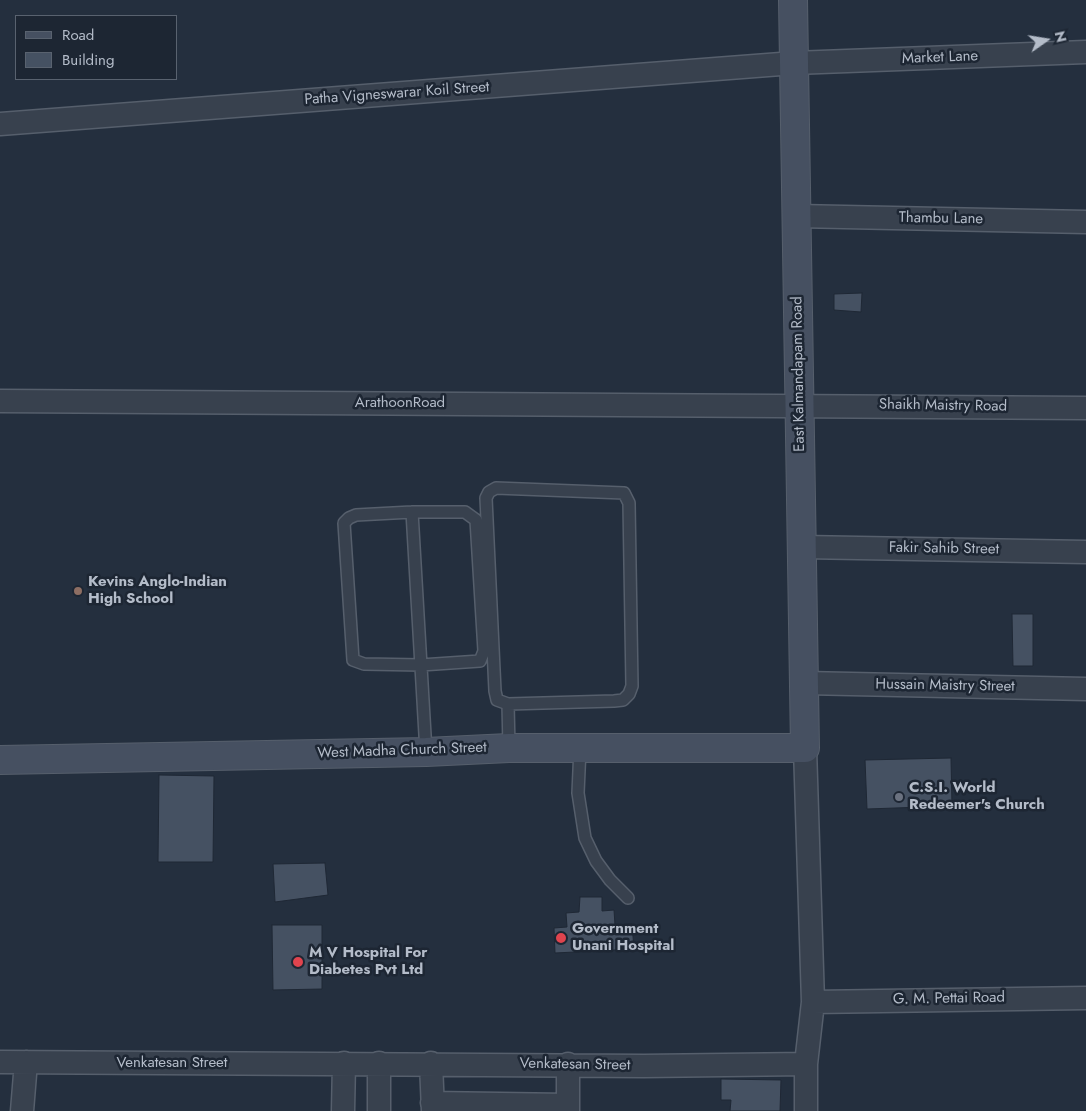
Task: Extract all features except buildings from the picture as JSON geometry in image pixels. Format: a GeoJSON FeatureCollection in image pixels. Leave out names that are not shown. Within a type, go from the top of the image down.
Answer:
{"type":"FeatureCollection","features":[{"type":"Feature","properties":{"kind":"main road","name":"East Kalmandapam Road"},"geometry":{"type":"LineString","coordinates":[[793,0],[805,748]]}},
{"type":"Feature","properties":{"kind":"main road","name":"West Madha Church Street"},"geometry":{"type":"LineString","coordinates":[[0,760],[426,752],[509,748],[805,748]]}},
{"type":"Feature","properties":{"kind":"street","name":"Market Lane"},"geometry":{"type":"LineString","coordinates":[[794,63],[1086,52]]}},
{"type":"Feature","properties":{"kind":"street","name":"Patha Vigneswarar Koil Street"},"geometry":{"type":"LineString","coordinates":[[0,124],[794,63]]}},
{"type":"Feature","properties":{"kind":"street","name":"Thambu Lane"},"geometry":{"type":"LineString","coordinates":[[796,216],[1086,222]]}},
{"type":"Feature","properties":{"kind":"street","name":"ArathoonRoad"},"geometry":{"type":"LineString","coordinates":[[0,401],[799,405]]}},
{"type":"Feature","properties":{"kind":"street","name":"Shaikh Maistry Road"},"geometry":{"type":"LineString","coordinates":[[799,405],[1086,408]]}},
{"type":"Feature","properties":{"kind":"street","name":"Fakir Sahib Street"},"geometry":{"type":"LineString","coordinates":[[802,547],[1086,552]]}},
{"type":"Feature","properties":{"kind":"street","name":"Hussain Maistry Street"},"geometry":{"type":"LineString","coordinates":[[804,683],[1086,689]]}},
{"type":"Feature","properties":{"kind":"street"},"geometry":{"type":"LineString","coordinates":[[805,748],[813,1002],[806,1064],[806,1111]]}},
{"type":"Feature","properties":{"kind":"street","name":"G. M. Pettai Road"},"geometry":{"type":"LineString","coordinates":[[813,1002],[1086,998]]}},
{"type":"Feature","properties":{"kind":"street","name":"Venkatesan Street"},"geometry":{"type":"LineString","coordinates":[[0,1062],[806,1064]]}},
{"type":"Feature","properties":{"kind":"street"},"geometry":{"type":"LineString","coordinates":[[22,1111],[26,1062]]}},
{"type":"Feature","properties":{"kind":"street"},"geometry":{"type":"LineString","coordinates":[[343,1111],[344,1063]]}},
{"type":"Feature","properties":{"kind":"street"},"geometry":{"type":"LineString","coordinates":[[379,1063],[379,1111]]}},
{"type":"Feature","properties":{"kind":"street"},"geometry":{"type":"LineString","coordinates":[[431,1063],[433,1107],[568,1108],[568,1064]]}},
{"type":"Feature","properties":{"kind":"lane"},"geometry":{"type":"LineString","coordinates":[[496,488],[624,493],[629,503],[632,686],[629,694],[622,700],[614,701],[508,704],[497,700],[495,691],[486,498],[489,492],[496,488]]}},
{"type":"Feature","properties":{"kind":"lane"},"geometry":{"type":"LineString","coordinates":[[412,512],[426,752]]}},
{"type":"Feature","properties":{"kind":"lane"},"geometry":{"type":"LineString","coordinates":[[412,512],[465,512],[476,520],[478,526],[483,656],[475,662],[421,665],[364,664],[353,660],[344,543],[344,523],[349,518],[412,512]]}},
{"type":"Feature","properties":{"kind":"lane"},"geometry":{"type":"LineString","coordinates":[[508,704],[509,748]]}},
{"type":"Feature","properties":{"kind":"lane"},"geometry":{"type":"LineString","coordinates":[[580,748],[578,793],[585,838],[596,861],[610,880],[628,898]]}},
{"type":"Feature","properties":{"kind":"place","name":"Kevins Anglo-Indian High School"},"geometry":{"type":"Point","coordinates":[78,591]}},
{"type":"Feature","properties":{"kind":"place","name":"C.S.I. World Redeemer's Church"},"geometry":{"type":"Point","coordinates":[899,797]}},
{"type":"Feature","properties":{"kind":"place","name":"Government Unani Hospital"},"geometry":{"type":"Point","coordinates":[561,938]}},
{"type":"Feature","properties":{"kind":"place","name":"M V Hospital For Diabetes Pvt Ltd"},"geometry":{"type":"Point","coordinates":[298,962]}}]}
